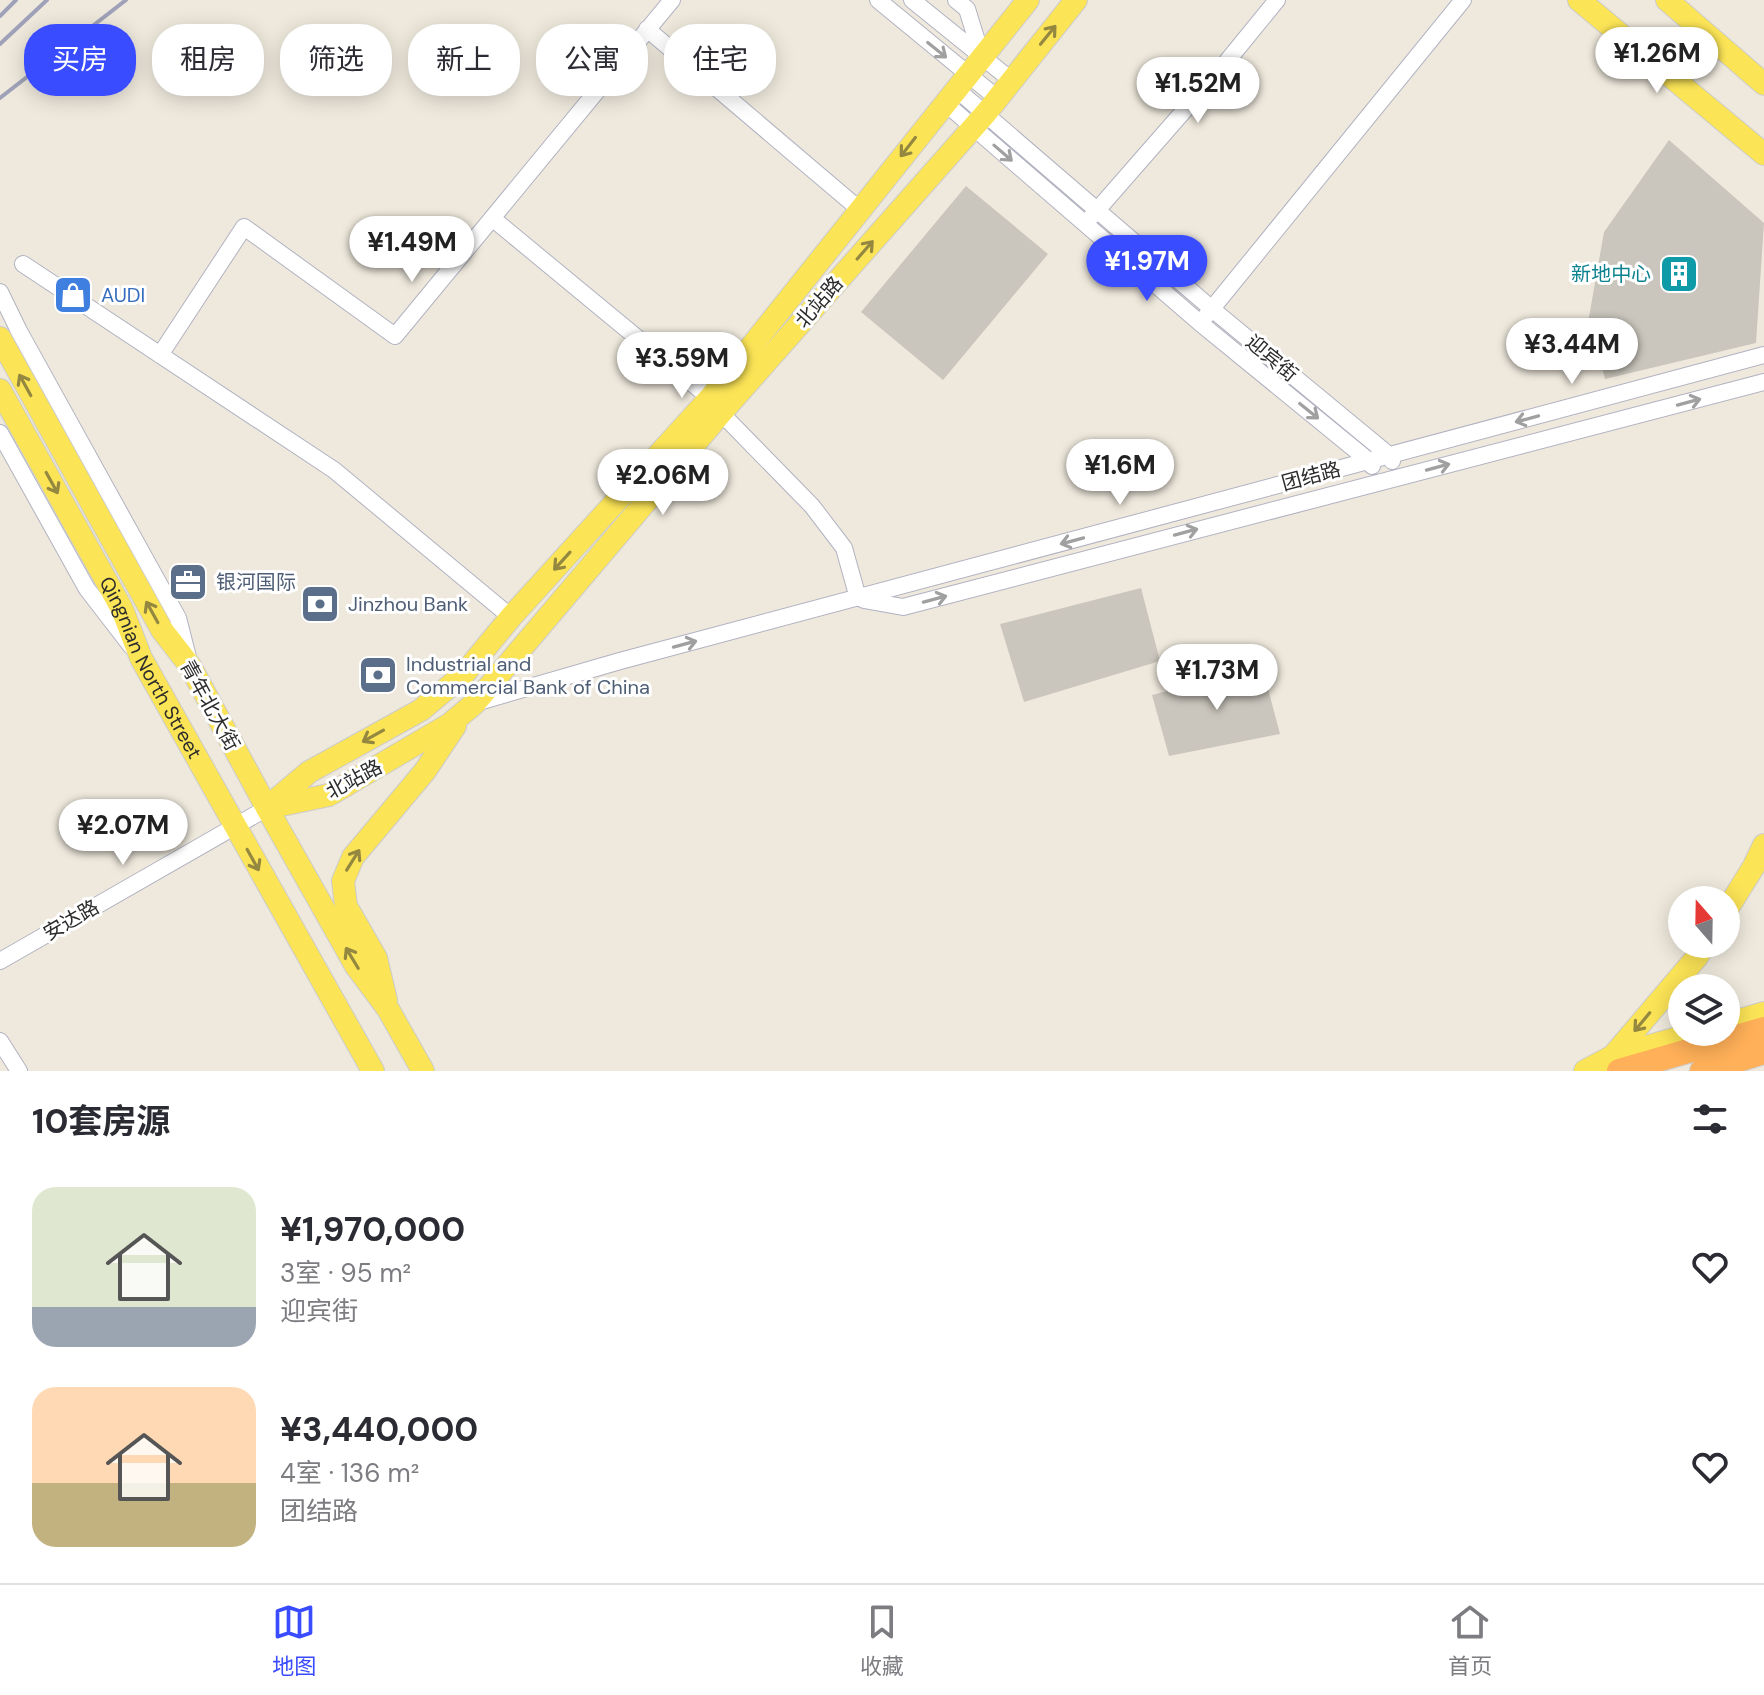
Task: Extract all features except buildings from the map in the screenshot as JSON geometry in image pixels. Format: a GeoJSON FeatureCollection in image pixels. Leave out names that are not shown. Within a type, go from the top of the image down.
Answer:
{"type":"FeatureCollection","features":[{"type":"Feature","properties":{"kind":"highway"},"geometry":{"type":"LineString","coordinates":[[1616,1064],[1764,1029]]}},
{"type":"Feature","properties":{"kind":"highway"},"geometry":{"type":"LineString","coordinates":[[1702,1071],[1764,1052]]}},
{"type":"Feature","properties":{"kind":"main road","name":"北站路"},"geometry":{"type":"LineString","coordinates":[[267,808],[329,795],[421,742],[469,708],[716,405],[859,209],[1028,0]]}},
{"type":"Feature","properties":{"kind":"main road","name":"北站路"},"geometry":{"type":"LineString","coordinates":[[267,808],[309,772],[434,701],[464,674],[511,617],[716,405],[992,105],[1076,0]]}},
{"type":"Feature","properties":{"kind":"main road"},"geometry":{"type":"LineString","coordinates":[[1579,0],[1764,154]]}},
{"type":"Feature","properties":{"kind":"main road"},"geometry":{"type":"LineString","coordinates":[[1667,0],[1764,84]]}},
{"type":"Feature","properties":{"kind":"main road","name":"青年北大街"},"geometry":{"type":"LineString","coordinates":[[0,338],[162,630],[190,666],[356,966],[388,1009],[423,1071]]}},
{"type":"Feature","properties":{"kind":"main road","name":"Qingnian North Street"},"geometry":{"type":"LineString","coordinates":[[0,390],[122,609],[141,658],[373,1071]]}},
{"type":"Feature","properties":{"kind":"main road"},"geometry":{"type":"LineString","coordinates":[[388,1009],[376,958],[346,906],[343,881],[353,857],[425,771],[469,708]]}},
{"type":"Feature","properties":{"kind":"main road"},"geometry":{"type":"LineString","coordinates":[[1740,887],[1764,845]]}},
{"type":"Feature","properties":{"kind":"main road"},"geometry":{"type":"LineString","coordinates":[[1616,1064],[1696,958]]}},
{"type":"Feature","properties":{"kind":"main road"},"geometry":{"type":"LineString","coordinates":[[1740,1020],[1764,1013]]}},
{"type":"Feature","properties":{"kind":"main road"},"geometry":{"type":"LineString","coordinates":[[1585,1071],[1616,1064],[1668,1044]]}},
{"type":"Feature","properties":{"kind":"street"},"geometry":{"type":"LineString","coordinates":[[648,28],[672,0]]}},
{"type":"Feature","properties":{"kind":"street"},"geometry":{"type":"LineString","coordinates":[[878,0],[956,88],[992,105]]}},
{"type":"Feature","properties":{"kind":"street"},"geometry":{"type":"LineString","coordinates":[[912,0],[982,56]]}},
{"type":"Feature","properties":{"kind":"street"},"geometry":{"type":"LineString","coordinates":[[956,0],[967,9],[982,56],[992,105]]}},
{"type":"Feature","properties":{"kind":"street"},"geometry":{"type":"LineString","coordinates":[[1086,224],[1277,0]]}},
{"type":"Feature","properties":{"kind":"street"},"geometry":{"type":"LineString","coordinates":[[1200,323],[1463,0]]}},
{"type":"Feature","properties":{"kind":"street"},"geometry":{"type":"LineString","coordinates":[[648,30],[859,209]]}},
{"type":"Feature","properties":{"kind":"street","name":"迎宾街"},"geometry":{"type":"LineString","coordinates":[[956,88],[992,105],[1097,209],[1390,456]]}},
{"type":"Feature","properties":{"kind":"street"},"geometry":{"type":"LineString","coordinates":[[160,355],[244,227],[395,336],[592,96]]}},
{"type":"Feature","properties":{"kind":"street","name":"迎宾街"},"geometry":{"type":"LineString","coordinates":[[992,105],[1086,224],[1200,323],[1369,461],[1378,481]]}},
{"type":"Feature","properties":{"kind":"street"},"geometry":{"type":"LineString","coordinates":[[492,218],[716,405],[812,506],[844,548],[858,598]]}},
{"type":"Feature","properties":{"kind":"street"},"geometry":{"type":"LineString","coordinates":[[23,264],[334,470],[511,617]]}},
{"type":"Feature","properties":{"kind":"street"},"geometry":{"type":"LineString","coordinates":[[0,292],[178,618],[190,666]]}},
{"type":"Feature","properties":{"kind":"street","name":"团结路"},"geometry":{"type":"LineString","coordinates":[[469,708],[620,661],[1764,355]]}},
{"type":"Feature","properties":{"kind":"street","name":"团结路"},"geometry":{"type":"LineString","coordinates":[[858,598],[903,607],[1764,382]]}},
{"type":"Feature","properties":{"kind":"street"},"geometry":{"type":"LineString","coordinates":[[0,433],[87,589],[141,658]]}},
{"type":"Feature","properties":{"kind":"street"},"geometry":{"type":"LineString","coordinates":[[1390,456],[1397,478]]}},
{"type":"Feature","properties":{"kind":"street","name":"安达路"},"geometry":{"type":"LineString","coordinates":[[0,961],[267,808]]}},
{"type":"Feature","properties":{"kind":"street"},"geometry":{"type":"LineString","coordinates":[[0,1041],[19,1071]]}},
{"type":"Feature","properties":{"kind":"railway"},"geometry":{"type":"LineString","coordinates":[[0,16],[16,0]]}},
{"type":"Feature","properties":{"kind":"railway"},"geometry":{"type":"LineString","coordinates":[[0,44],[47,0]]}},
{"type":"Feature","properties":{"kind":"railway"},"geometry":{"type":"LineString","coordinates":[[0,98],[126,0]]}},
{"type":"Feature","properties":{"kind":"place","name":"新地中心"},"geometry":{"type":"Point","coordinates":[1679,274]}},
{"type":"Feature","properties":{"kind":"place","name":"AUDI"},"geometry":{"type":"Point","coordinates":[73,295]}},
{"type":"Feature","properties":{"kind":"place","name":"银河国际"},"geometry":{"type":"Point","coordinates":[188,582]}},
{"type":"Feature","properties":{"kind":"place","name":"Jinzhou Bank"},"geometry":{"type":"Point","coordinates":[320,604]}},
{"type":"Feature","properties":{"kind":"place","name":"Industrial and Commercial Bank of China"},"geometry":{"type":"Point","coordinates":[378,675]}}]}
